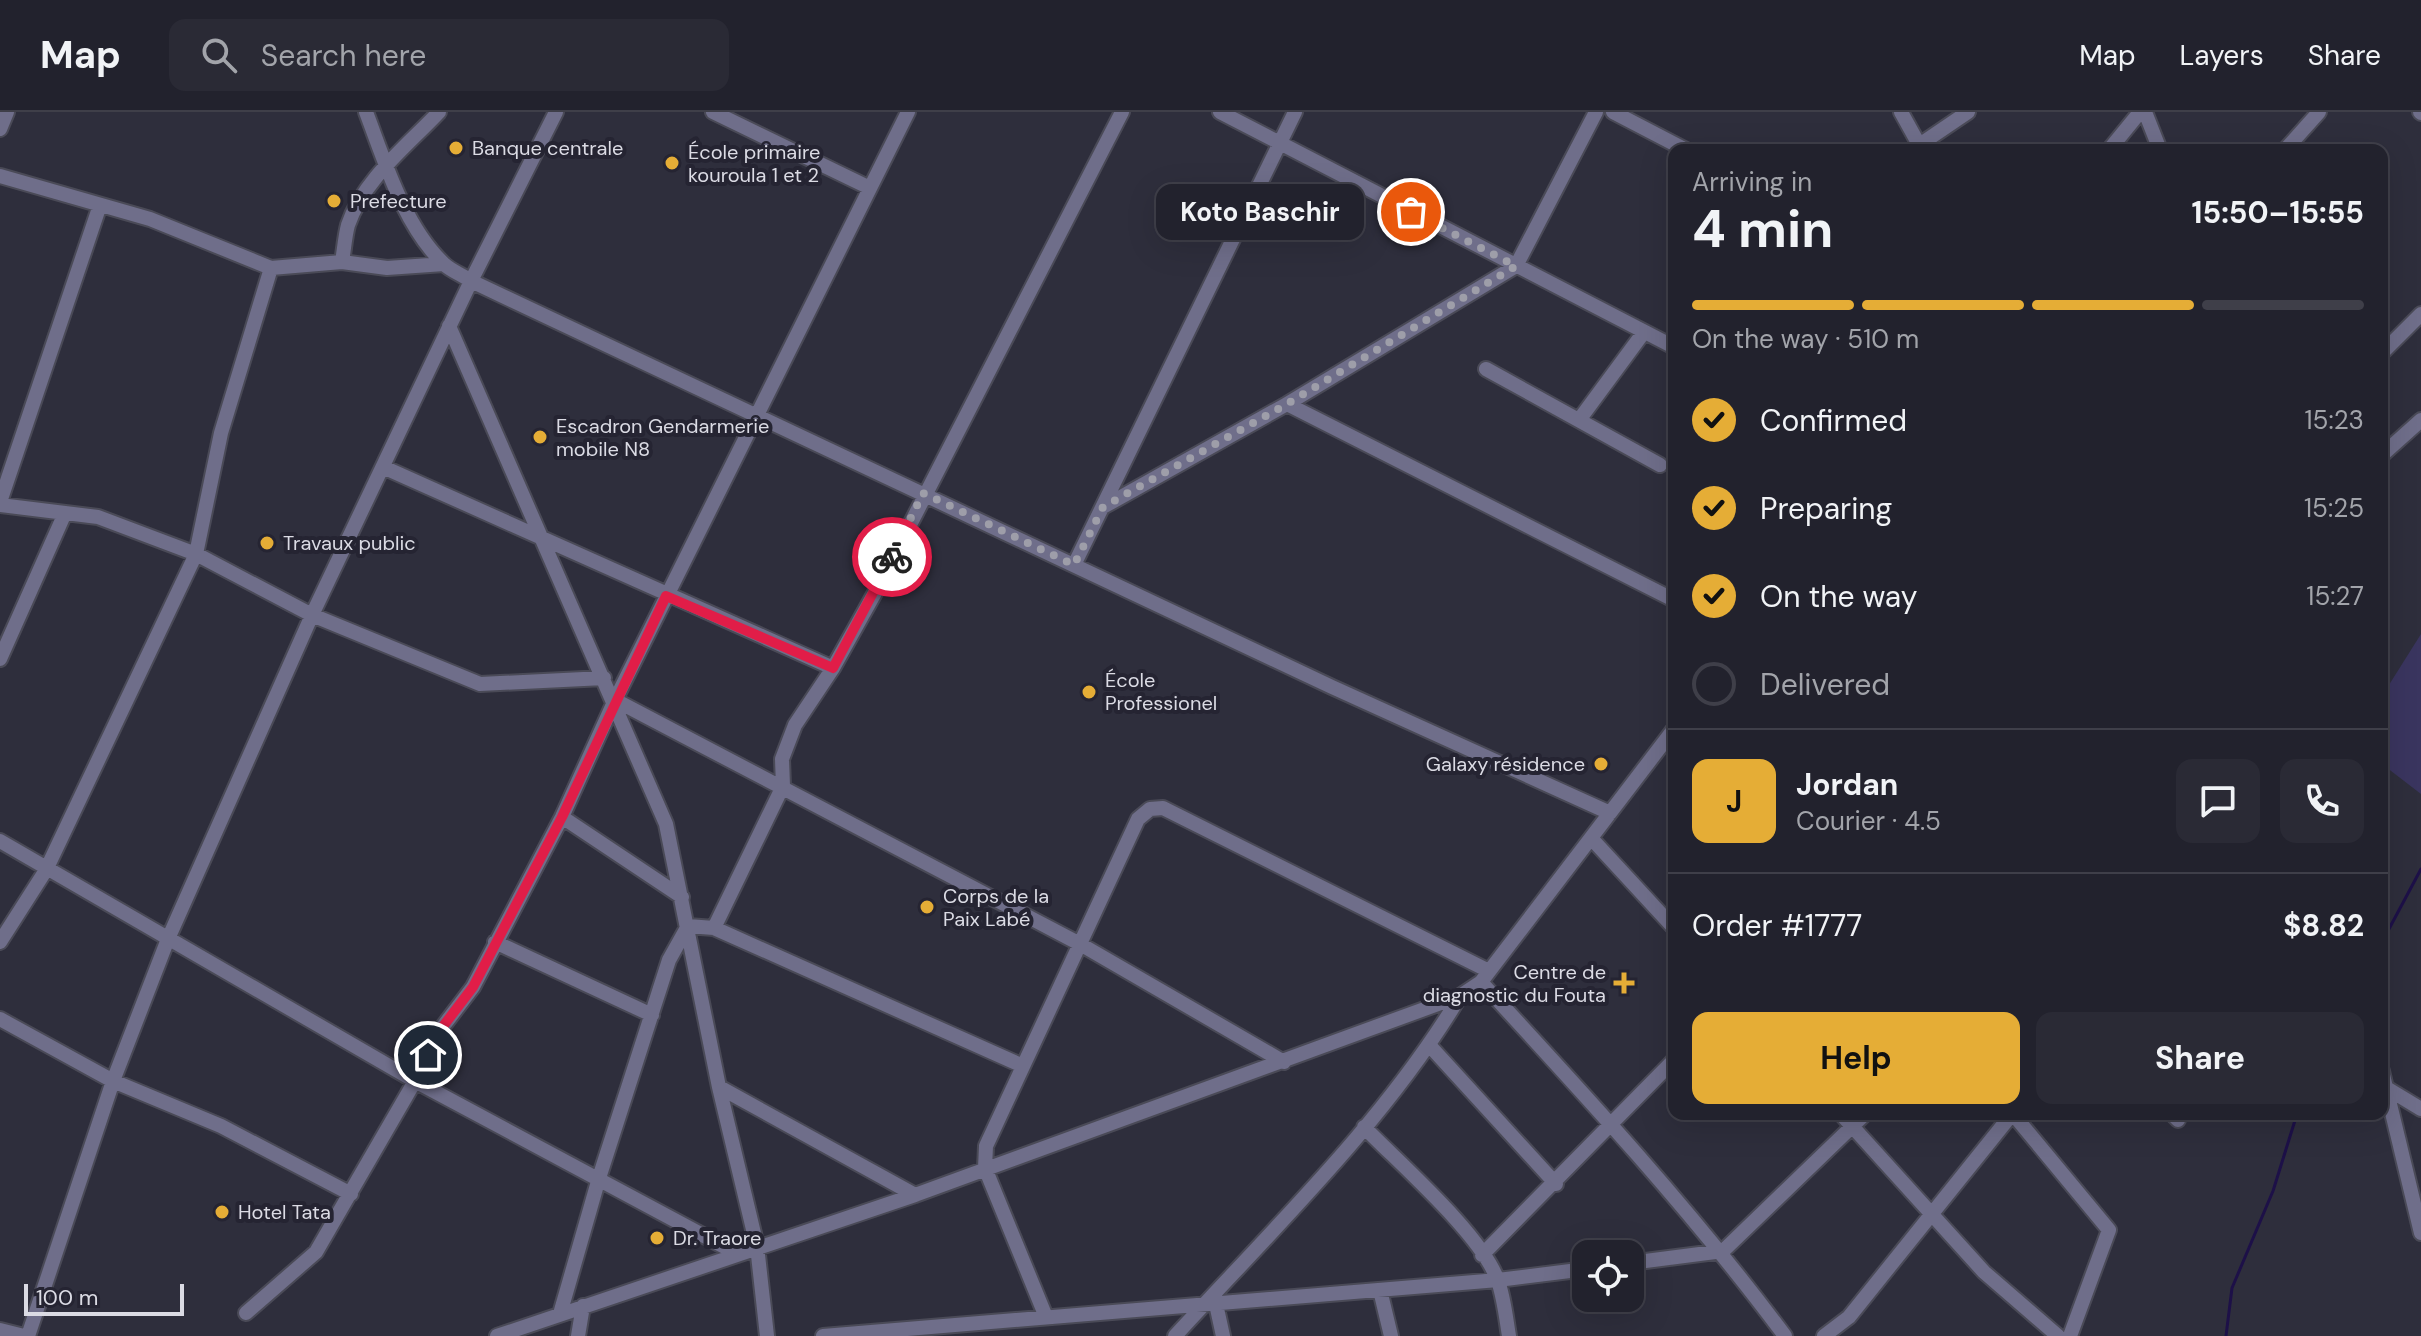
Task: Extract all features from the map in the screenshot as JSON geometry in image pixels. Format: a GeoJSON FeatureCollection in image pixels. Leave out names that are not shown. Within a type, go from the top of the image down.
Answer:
{"type":"FeatureCollection","features":[{"type":"Feature","properties":{"kind":"street"},"geometry":{"type":"LineString","coordinates":[[0,129],[7,112]]}},
{"type":"Feature","properties":{"kind":"street"},"geometry":{"type":"LineString","coordinates":[[366,112],[386,165],[414,224],[444,264],[471,281],[1610,813]]}},
{"type":"Feature","properties":{"kind":"street"},"geometry":{"type":"LineString","coordinates":[[342,262],[349,223],[386,165],[439,112]]}},
{"type":"Feature","properties":{"kind":"street"},"geometry":{"type":"LineString","coordinates":[[0,1330],[26,1336],[113,1081],[168,939],[312,615],[449,326],[556,112]]}},
{"type":"Feature","properties":{"kind":"street"},"geometry":{"type":"LineString","coordinates":[[713,112],[870,188]]}},
{"type":"Feature","properties":{"kind":"street"},"geometry":{"type":"LineString","coordinates":[[246,1313],[316,1252],[415,1081],[441,1029],[461,1007],[562,817],[666,596],[908,112]]}},
{"type":"Feature","properties":{"kind":"street"},"geometry":{"type":"LineString","coordinates":[[714,928],[783,786],[782,759],[795,725],[833,668],[876,591],[923,493],[1122,112]]}},
{"type":"Feature","properties":{"kind":"street"},"geometry":{"type":"LineString","coordinates":[[1220,112],[1668,344]]}},
{"type":"Feature","properties":{"kind":"street"},"geometry":{"type":"LineString","coordinates":[[1074,565],[1295,112]]}},
{"type":"Feature","properties":{"kind":"street"},"geometry":{"type":"LineString","coordinates":[[1103,507],[1287,404],[1516,266],[1596,112]]}},
{"type":"Feature","properties":{"kind":"street"},"geometry":{"type":"LineString","coordinates":[[1613,112],[1674,144]]}},
{"type":"Feature","properties":{"kind":"street"},"geometry":{"type":"LineString","coordinates":[[1639,112],[1649,131]]}},
{"type":"Feature","properties":{"kind":"street"},"geometry":{"type":"LineString","coordinates":[[1901,112],[1916,144]]}},
{"type":"Feature","properties":{"kind":"street"},"geometry":{"type":"LineString","coordinates":[[1924,144],[1968,112]]}},
{"type":"Feature","properties":{"kind":"street"},"geometry":{"type":"LineString","coordinates":[[2114,144],[2143,112],[2157,144]]}},
{"type":"Feature","properties":{"kind":"street"},"geometry":{"type":"LineString","coordinates":[[2290,144],[2319,112]]}},
{"type":"Feature","properties":{"kind":"street"},"geometry":{"type":"LineString","coordinates":[[0,176],[150,219],[271,268],[342,262],[387,268],[444,264]]}},
{"type":"Feature","properties":{"kind":"street"},"geometry":{"type":"LineString","coordinates":[[100,205],[0,504],[98,517],[196,554],[312,615],[480,684],[604,678]]}},
{"type":"Feature","properties":{"kind":"street"},"geometry":{"type":"LineString","coordinates":[[0,942],[46,870],[196,554],[221,433],[271,268]]}},
{"type":"Feature","properties":{"kind":"street"},"geometry":{"type":"LineString","coordinates":[[2388,347],[2421,314]]}},
{"type":"Feature","properties":{"kind":"street"},"geometry":{"type":"LineString","coordinates":[[449,326],[615,700],[666,824],[719,1087],[757,1246],[767,1336]]}},
{"type":"Feature","properties":{"kind":"street"},"geometry":{"type":"LineString","coordinates":[[1579,420],[1644,332]]}},
{"type":"Feature","properties":{"kind":"street"},"geometry":{"type":"LineString","coordinates":[[1486,369],[1660,465]]}},
{"type":"Feature","properties":{"kind":"street"},"geometry":{"type":"LineString","coordinates":[[1287,404],[1668,597]]}},
{"type":"Feature","properties":{"kind":"street"},"geometry":{"type":"LineString","coordinates":[[2388,450],[2421,420]]}},
{"type":"Feature","properties":{"kind":"street"},"geometry":{"type":"LineString","coordinates":[[383,467],[833,668]]}},
{"type":"Feature","properties":{"kind":"street"},"geometry":{"type":"LineString","coordinates":[[0,659],[65,513]]}},
{"type":"Feature","properties":{"kind":"street"},"geometry":{"type":"LineString","coordinates":[[615,700],[1080,944],[1284,1062]]}},
{"type":"Feature","properties":{"kind":"street"},"geometry":{"type":"LineString","coordinates":[[497,1336],[915,1195],[1460,996],[1485,977],[1668,740]]}},
{"type":"Feature","properties":{"kind":"street"},"geometry":{"type":"LineString","coordinates":[[1046,1317],[985,1168],[986,1146],[1138,819],[1150,809],[1163,808],[1485,977],[1723,1251],[1785,1336]]}},
{"type":"Feature","properties":{"kind":"street"},"geometry":{"type":"LineString","coordinates":[[562,817],[682,897]]}},
{"type":"Feature","properties":{"kind":"street"},"geometry":{"type":"LineString","coordinates":[[1591,838],[1668,921]]}},
{"type":"Feature","properties":{"kind":"street"},"geometry":{"type":"LineString","coordinates":[[0,841],[415,1081],[736,1253]]}},
{"type":"Feature","properties":{"kind":"street"},"geometry":{"type":"LineString","coordinates":[[688,926],[714,928],[1023,1066]]}},
{"type":"Feature","properties":{"kind":"street"},"geometry":{"type":"LineString","coordinates":[[560,1314],[599,1178],[669,960],[688,926]]}},
{"type":"Feature","properties":{"kind":"street"},"geometry":{"type":"LineString","coordinates":[[495,942],[652,1015]]}},
{"type":"Feature","properties":{"kind":"street"},"geometry":{"type":"LineString","coordinates":[[1175,1336],[1210,1303],[1364,1127],[1430,1046],[1460,996]]}},
{"type":"Feature","properties":{"kind":"street"},"geometry":{"type":"LineString","coordinates":[[0,1019],[113,1081],[221,1126],[351,1194]]}},
{"type":"Feature","properties":{"kind":"street"},"geometry":{"type":"LineString","coordinates":[[1430,1046],[1556,1184]]}},
{"type":"Feature","properties":{"kind":"street"},"geometry":{"type":"LineString","coordinates":[[1482,1255],[1556,1184],[1668,1066]]}},
{"type":"Feature","properties":{"kind":"street"},"geometry":{"type":"LineString","coordinates":[[719,1087],[915,1195]]}},
{"type":"Feature","properties":{"kind":"street"},"geometry":{"type":"LineString","coordinates":[[2388,1089],[2420,1107]]}},
{"type":"Feature","properties":{"kind":"street"},"geometry":{"type":"LineString","coordinates":[[2388,1089],[2421,1233]]}},
{"type":"Feature","properties":{"kind":"street"},"geometry":{"type":"LineString","coordinates":[[1846,1120],[1984,1272],[2058,1336]]}},
{"type":"Feature","properties":{"kind":"street"},"geometry":{"type":"LineString","coordinates":[[1644,1261],[1723,1251],[1860,1120]]}},
{"type":"Feature","properties":{"kind":"street"},"geometry":{"type":"LineString","coordinates":[[1824,1336],[1849,1317],[2008,1120]]}},
{"type":"Feature","properties":{"kind":"street"},"geometry":{"type":"LineString","coordinates":[[2018,1120],[2109,1230],[2070,1336]]}},
{"type":"Feature","properties":{"kind":"street"},"geometry":{"type":"LineString","coordinates":[[1364,1127],[1461,1227],[1482,1255],[1498,1280],[1509,1336]]}},
{"type":"Feature","properties":{"kind":"street"},"geometry":{"type":"LineString","coordinates":[[823,1336],[1498,1280],[1572,1271]]}},
{"type":"Feature","properties":{"kind":"street"},"geometry":{"type":"LineString","coordinates":[[1380,1290],[1391,1336]]}},
{"type":"Feature","properties":{"kind":"street"},"geometry":{"type":"LineString","coordinates":[[1210,1303],[1223,1336]]}},
{"type":"Feature","properties":{"kind":"street"},"geometry":{"type":"LineString","coordinates":[[578,1336],[583,1306]]}},
{"type":"Feature","properties":{"kind":"shaded area"},"geometry":{"type":"Polygon","coordinates":[[[2421,634],[2421,794],[2388,769],[2388,686],[2421,634]]]}},
{"type":"Feature","properties":{"kind":"waterway"},"geometry":{"type":"LineString","coordinates":[[2388,931],[2421,869]]}},
{"type":"Feature","properties":{"kind":"waterway"},"geometry":{"type":"LineString","coordinates":[[2226,1336],[2232,1288],[2273,1191],[2295,1120]]}},
{"type":"Feature","properties":{"kind":"way so far"},"geometry":{"type":"LineString","coordinates":[[892,557],[923,493],[1074,565],[1103,507],[1287,404],[1516,266],[1411,212]]}},
{"type":"Feature","properties":{"kind":"place","name":"Banque centrale"},"geometry":{"type":"Point","coordinates":[456,148]}},
{"type":"Feature","properties":{"kind":"place","name":"École primaire kouroula 1 et 2"},"geometry":{"type":"Point","coordinates":[672,163]}},
{"type":"Feature","properties":{"kind":"place","name":"Prefecture"},"geometry":{"type":"Point","coordinates":[334,201]}},
{"type":"Feature","properties":{"kind":"place","name":"Koto Baschir"},"geometry":{"type":"Point","coordinates":[1411,212]}},
{"type":"Feature","properties":{"kind":"place","name":"Escadron Gendarmerie mobile N8"},"geometry":{"type":"Point","coordinates":[540,437]}},
{"type":"Feature","properties":{"kind":"place","name":"Travaux public"},"geometry":{"type":"Point","coordinates":[267,543]}},
{"type":"Feature","properties":{"kind":"place","name":"École Professionel"},"geometry":{"type":"Point","coordinates":[1089,692]}},
{"type":"Feature","properties":{"kind":"place","name":"Galaxy résidence"},"geometry":{"type":"Point","coordinates":[1601,764]}},
{"type":"Feature","properties":{"kind":"place","name":"Corps de la Paix Labé"},"geometry":{"type":"Point","coordinates":[927,907]}},
{"type":"Feature","properties":{"kind":"place","name":"Centre de diagnostic du Fouta"},"geometry":{"type":"Point","coordinates":[1624,983]}},
{"type":"Feature","properties":{"kind":"place","name":"Hotel Tata"},"geometry":{"type":"Point","coordinates":[222,1212]}},
{"type":"Feature","properties":{"kind":"place","name":"Dr. Traore"},"geometry":{"type":"Point","coordinates":[657,1238]}},
{"type":"Feature","properties":{"kind":"route"},"geometry":{"type":"LineString","coordinates":[[428,1055],[441,1029],[461,1007],[473,987],[562,817],[666,596],[833,668],[892,557]]}}]}
